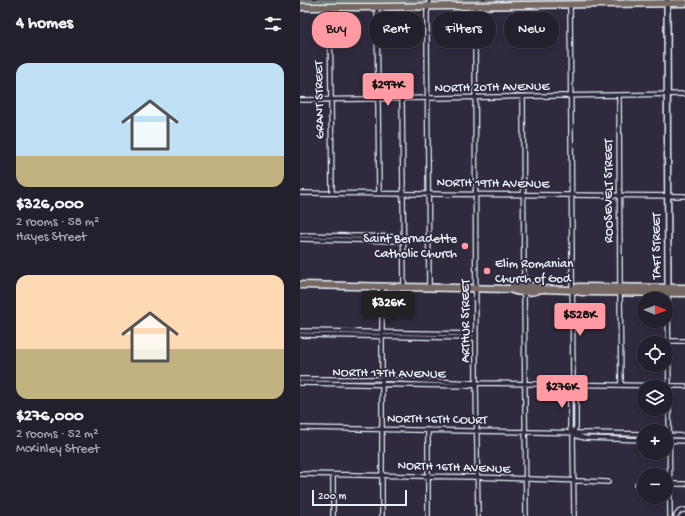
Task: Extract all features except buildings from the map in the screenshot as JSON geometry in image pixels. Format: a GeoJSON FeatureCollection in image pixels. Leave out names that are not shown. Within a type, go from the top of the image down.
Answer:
{"type":"FeatureCollection","features":[{"type":"Feature","properties":{"kind":"main road"},"geometry":{"type":"LineString","coordinates":[[300,7],[377,7],[429,3],[475,5],[667,1],[685,3]]}},
{"type":"Feature","properties":{"kind":"main road"},"geometry":{"type":"LineString","coordinates":[[300,285],[476,289],[510,289],[513,286],[524,289],[536,286],[540,289],[572,290],[578,287],[668,290],[685,288]]}},
{"type":"Feature","properties":{"kind":"main road"},"geometry":{"type":"LineString","coordinates":[[668,290],[685,293]]}},
{"type":"Feature","properties":{"kind":"street","name":"TAFT STREET"},"geometry":{"type":"LineString","coordinates":[[667,1],[669,336]]}},
{"type":"Feature","properties":{"kind":"street"},"geometry":{"type":"LineString","coordinates":[[429,3],[427,12],[426,99],[429,288]]}},
{"type":"Feature","properties":{"kind":"street"},"geometry":{"type":"LineString","coordinates":[[570,4],[573,384],[576,388],[576,427],[573,433],[574,516]]}},
{"type":"Feature","properties":{"kind":"street","name":"ARTHUR STREET"},"geometry":{"type":"LineString","coordinates":[[475,5],[476,383],[478,430],[478,516]]}},
{"type":"Feature","properties":{"kind":"street","name":"GRANT STREET"},"geometry":{"type":"LineString","coordinates":[[330,7],[332,193]]}},
{"type":"Feature","properties":{"kind":"street"},"geometry":{"type":"LineString","coordinates":[[377,7],[379,193]]}},
{"type":"Feature","properties":{"kind":"street","name":"NORTH 20TH AVENUE"},"geometry":{"type":"LineString","coordinates":[[300,100],[685,94]]}},
{"type":"Feature","properties":{"kind":"street","name":"ROOSEVELT STREET"},"geometry":{"type":"LineString","coordinates":[[619,95],[621,384]]}},
{"type":"Feature","properties":{"kind":"street"},"geometry":{"type":"LineString","coordinates":[[523,97],[526,516]]}},
{"type":"Feature","properties":{"kind":"street"},"geometry":{"type":"LineString","coordinates":[[402,99],[404,288]]}},
{"type":"Feature","properties":{"kind":"street","name":"NORTH 19TH AVENUE"},"geometry":{"type":"LineString","coordinates":[[300,193],[685,196]]}},
{"type":"Feature","properties":{"kind":"street"},"geometry":{"type":"LineString","coordinates":[[300,235],[403,239]]}},
{"type":"Feature","properties":{"kind":"street"},"geometry":{"type":"LineString","coordinates":[[300,239],[403,239]]}},
{"type":"Feature","properties":{"kind":"street"},"geometry":{"type":"LineString","coordinates":[[382,288],[382,516]]}},
{"type":"Feature","properties":{"kind":"street"},"geometry":{"type":"LineString","coordinates":[[300,331],[311,333],[476,336]]}},
{"type":"Feature","properties":{"kind":"street"},"geometry":{"type":"LineString","coordinates":[[300,335],[311,333]]}},
{"type":"Feature","properties":{"kind":"street"},"geometry":{"type":"LineString","coordinates":[[673,341],[685,341]]}},
{"type":"Feature","properties":{"kind":"street","name":"NORTH 17TH AVENUE"},"geometry":{"type":"LineString","coordinates":[[300,379],[382,382],[637,385]]}},
{"type":"Feature","properties":{"kind":"street","name":"NORTH 17TH AVENUE"},"geometry":{"type":"LineString","coordinates":[[300,384],[382,382]]}},
{"type":"Feature","properties":{"kind":"street"},"geometry":{"type":"LineString","coordinates":[[573,384],[570,388],[570,429],[573,433]]}},
{"type":"Feature","properties":{"kind":"street","name":"NORTH 17TH AVENUE"},"geometry":{"type":"LineString","coordinates":[[673,386],[685,386]]}},
{"type":"Feature","properties":{"kind":"street","name":"NORTH 16TH COURT"},"geometry":{"type":"LineString","coordinates":[[300,428],[637,434]]}},
{"type":"Feature","properties":{"kind":"street"},"geometry":{"type":"LineString","coordinates":[[428,430],[428,516]]}},
{"type":"Feature","properties":{"kind":"street","name":"NORTH 16TH COURT"},"geometry":{"type":"LineString","coordinates":[[573,433],[581,438]]}},
{"type":"Feature","properties":{"kind":"street"},"geometry":{"type":"LineString","coordinates":[[673,435],[685,436]]}},
{"type":"Feature","properties":{"kind":"street"},"geometry":{"type":"LineString","coordinates":[[573,442],[581,438],[637,440]]}},
{"type":"Feature","properties":{"kind":"street"},"geometry":{"type":"LineString","coordinates":[[673,440],[685,441]]}},
{"type":"Feature","properties":{"kind":"street","name":"NORTH 16TH AVENUE"},"geometry":{"type":"LineString","coordinates":[[300,474],[608,482]]}},
{"type":"Feature","properties":{"kind":"street"},"geometry":{"type":"LineString","coordinates":[[333,475],[333,516]]}},
{"type":"Feature","properties":{"kind":"street"},"geometry":{"type":"LineString","coordinates":[[673,484],[685,484]]}},
{"type":"Feature","properties":{"kind":"street","name":"TAFT STREET"},"geometry":{"type":"LineString","coordinates":[[669,504],[670,516]]}},
{"type":"Feature","properties":{"kind":"street"},"geometry":{"type":"LineString","coordinates":[[676,516],[682,510],[685,510]]}},
{"type":"Feature","properties":{"kind":"shaded area"},"geometry":{"type":"Polygon","coordinates":[[[300,0],[427,0],[422,4],[300,5],[300,0]]]}},
{"type":"Feature","properties":{"kind":"shaded area"},"geometry":{"type":"Polygon","coordinates":[[[432,0],[662,0],[662,1],[436,4],[432,0]]]}},
{"type":"Feature","properties":{"kind":"place","name":"Saint Bernadette Catholic Church"},"geometry":{"type":"Point","coordinates":[465,246]}},
{"type":"Feature","properties":{"kind":"place","name":"Elim Romanian Church of God"},"geometry":{"type":"Point","coordinates":[487,271]}}]}
